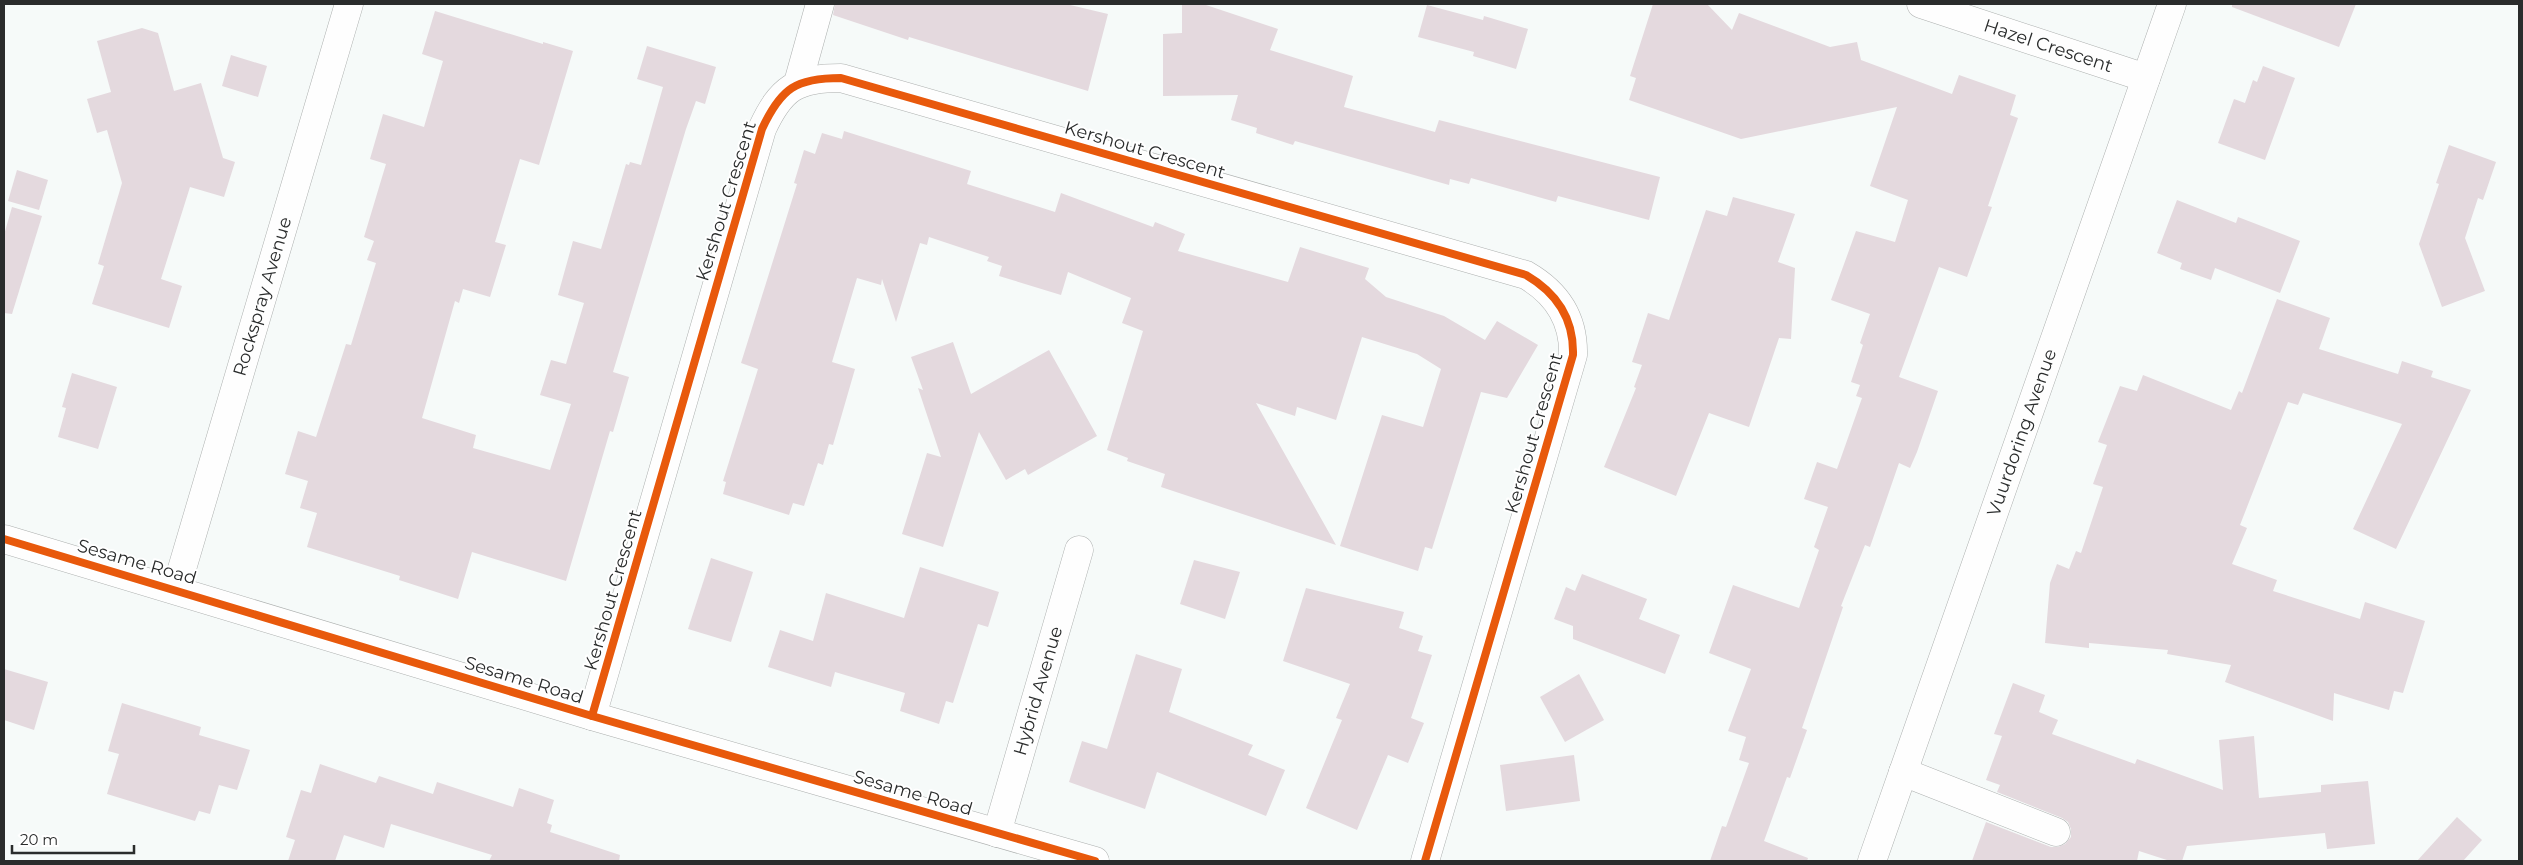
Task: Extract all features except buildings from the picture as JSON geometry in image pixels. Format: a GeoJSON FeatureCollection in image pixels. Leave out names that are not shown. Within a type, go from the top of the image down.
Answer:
{"type":"FeatureCollection","features":[{"type":"Feature","properties":{"kind":"street","name":"Rockspray Avenue"},"geometry":{"type":"LineString","coordinates":[[176,589],[349,4]]}},
{"type":"Feature","properties":{"kind":"street"},"geometry":{"type":"LineString","coordinates":[[798,83],[820,4]]}},
{"type":"Feature","properties":{"kind":"street","name":"Hazel Crescent"},"geometry":{"type":"LineString","coordinates":[[1921,4],[2146,78]]}},
{"type":"Feature","properties":{"kind":"street","name":"Vuurdoring Avenue"},"geometry":{"type":"LineString","coordinates":[[1872,861],[2172,4]]}},
{"type":"Feature","properties":{"kind":"street","name":"Kershout Crescent"},"geometry":{"type":"LineString","coordinates":[[592,716],[762,129],[770,111],[782,95],[798,83],[822,78],[841,78],[1526,275],[1538,282],[1552,295],[1564,312],[1574,336],[1574,355],[1425,861]]}},
{"type":"Feature","properties":{"kind":"street","name":"Sesame Road"},"geometry":{"type":"LineString","coordinates":[[4,539],[176,589],[592,716],[1095,861]]}},
{"type":"Feature","properties":{"kind":"street","name":"Hybrid Avenue"},"geometry":{"type":"LineString","coordinates":[[997,833],[1079,550]]}},
{"type":"Feature","properties":{"kind":"street"},"geometry":{"type":"LineString","coordinates":[[1903,772],[2056,832]]}},
{"type":"Feature","properties":{"kind":"cycle path"},"geometry":{"type":"LineString","coordinates":[[592,716],[762,129],[776,104],[792,88],[812,80],[841,78],[1526,275],[1547,290],[1562,308],[1573,342],[1573,355],[1425,861]]}},
{"type":"Feature","properties":{"kind":"cycle path"},"geometry":{"type":"LineString","coordinates":[[4,539],[592,716],[1095,861]]}}]}
